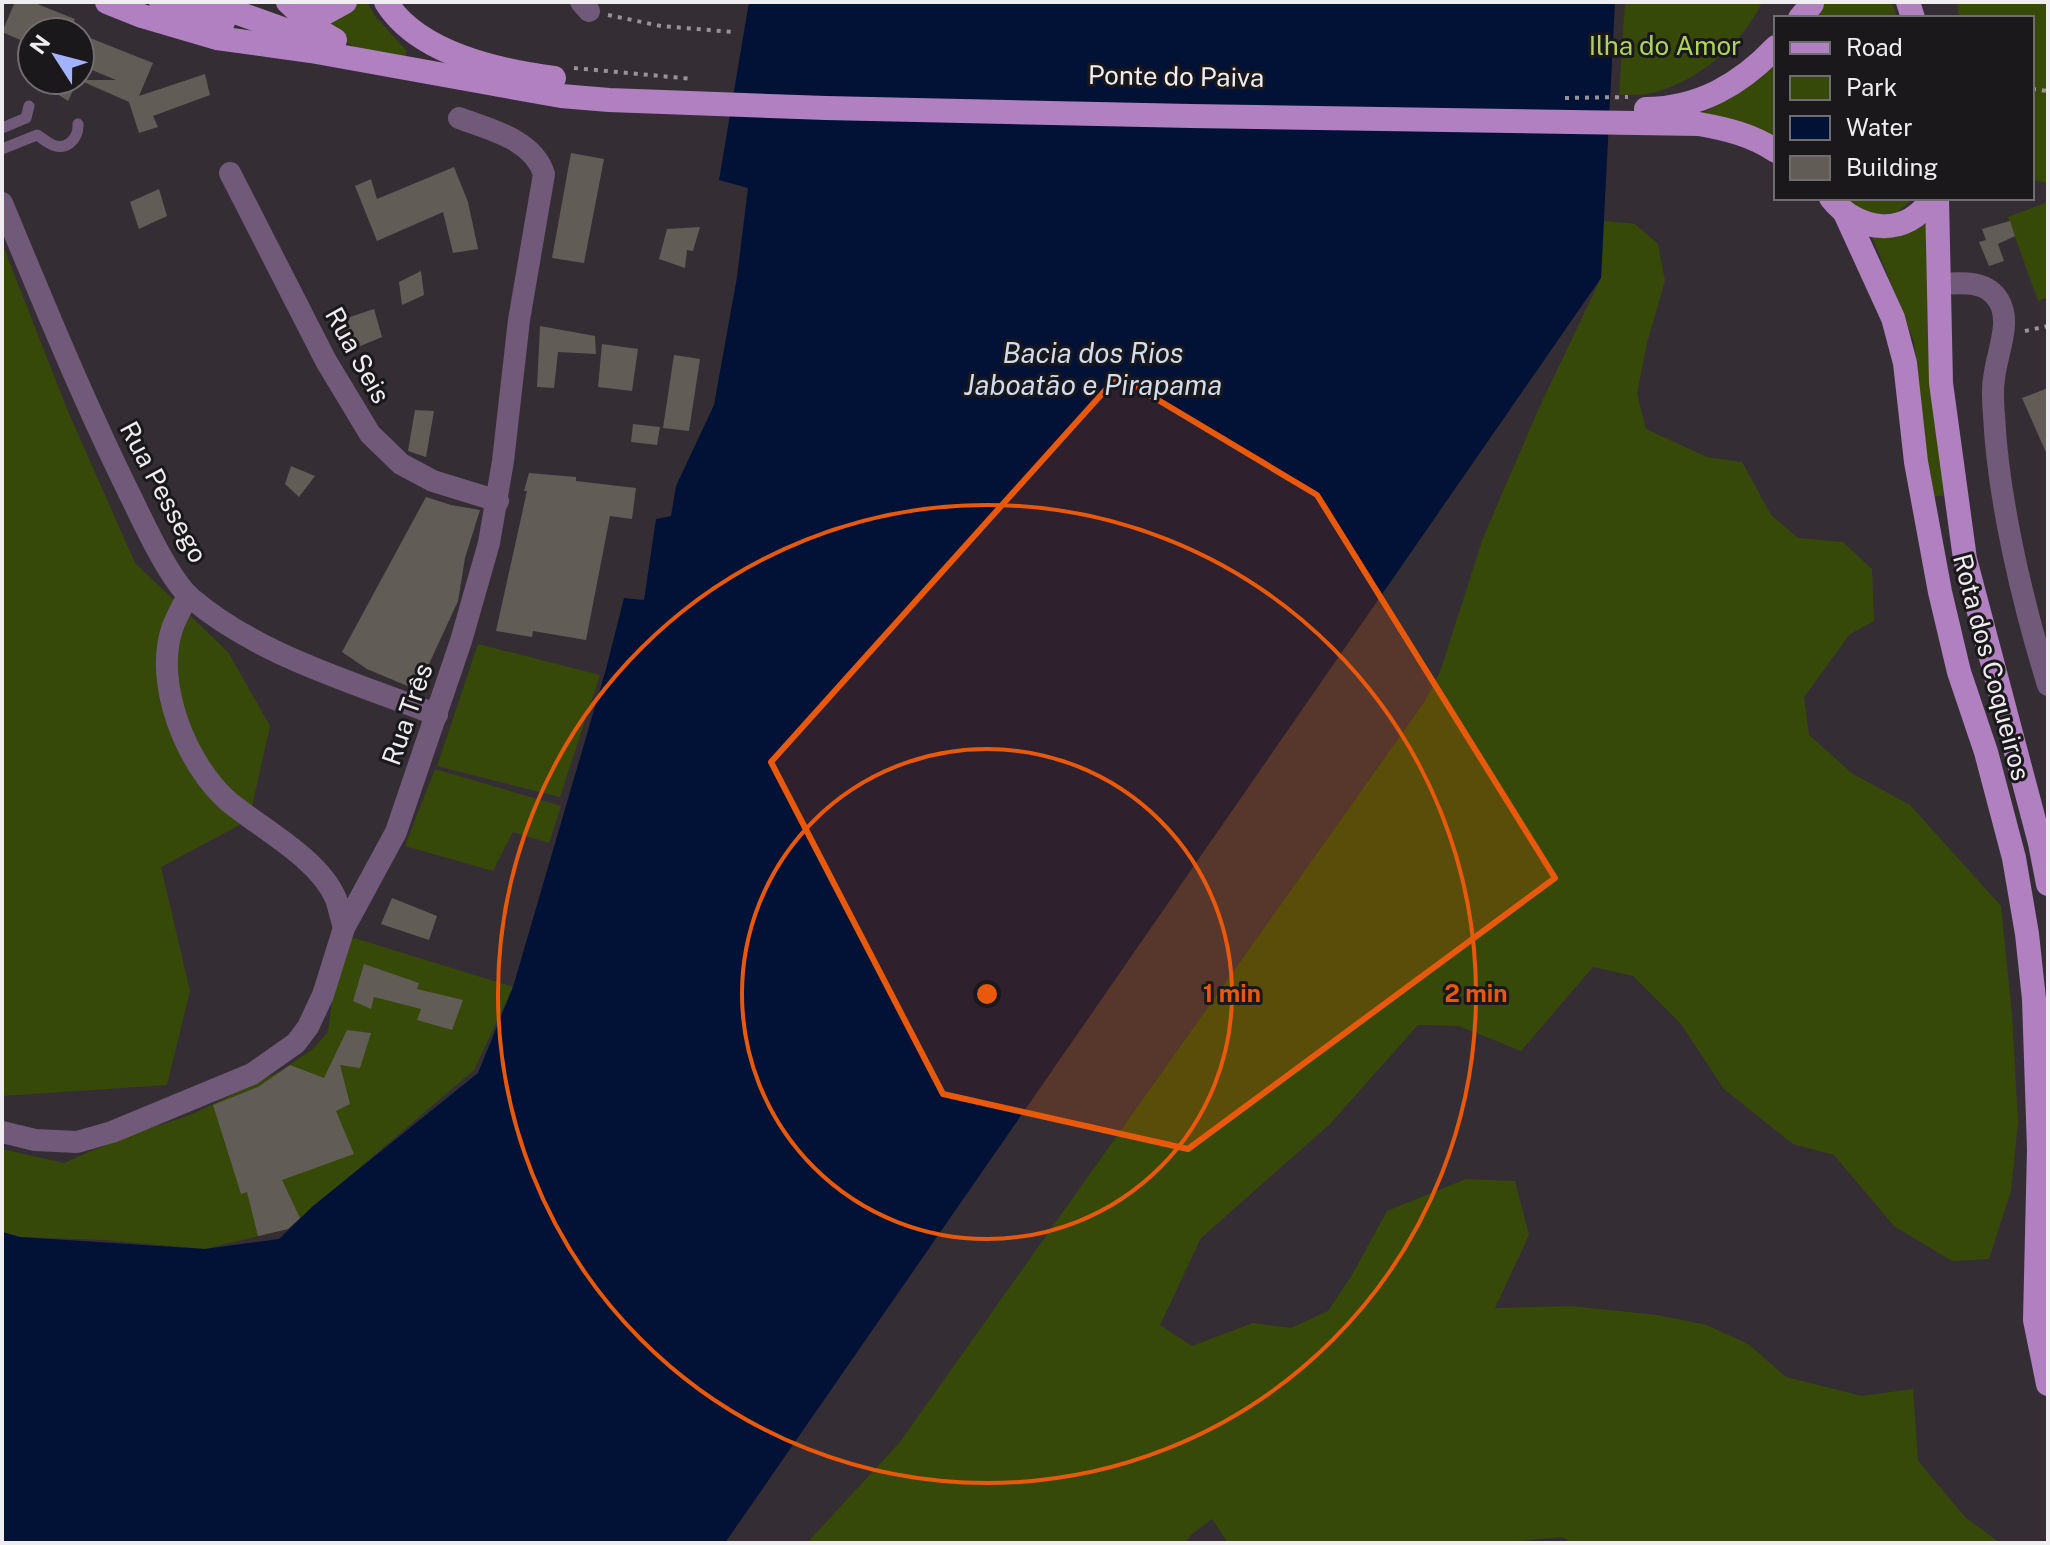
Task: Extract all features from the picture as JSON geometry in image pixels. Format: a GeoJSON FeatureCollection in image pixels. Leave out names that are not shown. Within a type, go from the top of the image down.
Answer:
{"type":"FeatureCollection","features":[{"type":"Feature","properties":{"kind":"main road"},"geometry":{"type":"LineString","coordinates":[[107,2],[142,16],[217,38],[304,24],[345,2]]}},
{"type":"Feature","properties":{"kind":"main road"},"geometry":{"type":"LineString","coordinates":[[161,2],[304,24]]}},
{"type":"Feature","properties":{"kind":"main road"},"geometry":{"type":"LineString","coordinates":[[207,2],[370,61],[561,96],[690,97]]}},
{"type":"Feature","properties":{"kind":"main road"},"geometry":{"type":"LineString","coordinates":[[241,2],[370,61]]}},
{"type":"Feature","properties":{"kind":"main road"},"geometry":{"type":"LineString","coordinates":[[267,2],[370,61]]}},
{"type":"Feature","properties":{"kind":"main road"},"geometry":{"type":"LineString","coordinates":[[386,2],[417,34],[462,57],[546,77],[690,97]]}},
{"type":"Feature","properties":{"kind":"main road"},"geometry":{"type":"LineString","coordinates":[[1661,116],[1718,94],[1747,76],[1774,49]]}},
{"type":"Feature","properties":{"kind":"main road","name":"Ponte do Paiva"},"geometry":{"type":"LineString","coordinates":[[690,97],[1310,119],[1661,116]]}},
{"type":"Feature","properties":{"kind":"main road"},"geometry":{"type":"LineString","coordinates":[[1661,116],[1730,129],[1774,150]]}},
{"type":"Feature","properties":{"kind":"main road","name":"Rota dos Coqueiros"},"geometry":{"type":"LineString","coordinates":[[1838,206],[1861,223],[1895,225],[1914,218],[1932,200]]}},
{"type":"Feature","properties":{"kind":"main road","name":"Rota dos Coqueiros"},"geometry":{"type":"LineString","coordinates":[[1934,200],[1941,383],[1965,559],[2048,884]]}},
{"type":"Feature","properties":{"kind":"main road","name":"Rota dos Coqueiros"},"geometry":{"type":"LineString","coordinates":[[1838,206],[1893,318],[1905,363],[1916,462],[1940,592],[1959,672],[1986,752],[2014,858],[2034,999],[2039,1149],[2035,1320],[2048,1384]]}},
{"type":"Feature","properties":{"kind":"street","name":"Rua Três"},"geometry":{"type":"LineString","coordinates":[[2,1132],[35,1140],[77,1142],[140,1122],[252,1074],[296,1043],[308,1027],[323,995],[344,928],[396,832],[437,715],[489,543],[498,501],[519,320],[544,174],[539,159],[531,151],[492,130],[459,118]]}},
{"type":"Feature","properties":{"kind":"street","name":"Rua Seis"},"geometry":{"type":"LineString","coordinates":[[230,173],[326,361],[370,434],[401,464],[422,475],[498,501]]}},
{"type":"Feature","properties":{"kind":"street","name":"Rua Pessego"},"geometry":{"type":"LineString","coordinates":[[2,203],[52,325],[117,468],[153,542],[188,595],[232,628],[282,653],[437,715]]}},
{"type":"Feature","properties":{"kind":"street"},"geometry":{"type":"LineString","coordinates":[[1938,284],[1981,285],[1993,292],[2001,303],[2004,320],[1993,379],[2000,477],[2019,576],[2048,685]]}},
{"type":"Feature","properties":{"kind":"street"},"geometry":{"type":"LineString","coordinates":[[188,595],[172,630],[167,663],[172,709],[198,765],[226,799],[311,866],[335,896],[344,928]]}},
{"type":"Feature","properties":{"kind":"lane"},"geometry":{"type":"LineString","coordinates":[[2,128],[26,118],[29,106]]}},
{"type":"Feature","properties":{"kind":"lane"},"geometry":{"type":"LineString","coordinates":[[2,149],[37,135],[49,144],[66,145],[75,140],[78,124]]}},
{"type":"Feature","properties":{"kind":"path"},"geometry":{"type":"LineString","coordinates":[[585,7],[661,26],[733,32]]}},
{"type":"Feature","properties":{"kind":"highlighted area"},"geometry":{"type":"Polygon","coordinates":[[[1118,376],[1317,495],[1555,878],[1188,1149],[943,1094],[771,762],[1118,376]]]}},
{"type":"Feature","properties":{"kind":"green space"},"geometry":{"type":"Polygon","coordinates":[[[345,2],[367,2],[375,16],[406,50],[406,57],[356,48],[322,28],[345,2]]]}},
{"type":"Feature","properties":{"kind":"green space","name":"Ilha do Amor"},"geometry":{"type":"Polygon","coordinates":[[[1625,2],[1762,2],[1732,45],[1688,79],[1656,92],[1619,95],[1625,2]]]}},
{"type":"Feature","properties":{"kind":"green space"},"geometry":{"type":"Polygon","coordinates":[[[1815,2],[1891,2],[1897,16],[1808,16],[1815,2]]]}},
{"type":"Feature","properties":{"kind":"green space"},"geometry":{"type":"Polygon","coordinates":[[[1957,2],[2048,2],[2048,183],[2034,180],[2034,16],[1959,16],[1957,2]]]}},
{"type":"Feature","properties":{"kind":"green space"},"geometry":{"type":"Polygon","coordinates":[[[1774,53],[1774,155],[1692,118],[1718,105],[1757,73],[1774,53]]]}},
{"type":"Feature","properties":{"kind":"green space"},"geometry":{"type":"Polygon","coordinates":[[[1847,200],[1912,200],[1894,215],[1865,213],[1847,200]]]}},
{"type":"Feature","properties":{"kind":"green space"},"geometry":{"type":"Polygon","coordinates":[[[2048,202],[2048,297],[2038,301],[2008,217],[2048,202]]]}},
{"type":"Feature","properties":{"kind":"green space"},"geometry":{"type":"Polygon","coordinates":[[[1604,221],[1635,224],[1658,244],[1665,281],[1647,343],[1637,394],[1646,429],[1707,457],[1742,462],[1771,515],[1798,538],[1843,542],[1872,569],[1874,621],[1850,634],[1804,697],[1809,735],[1853,774],[1910,805],[2001,906],[2012,1015],[2018,1122],[2011,1191],[1989,1259],[1952,1261],[1894,1226],[1834,1155],[1793,1144],[1724,1089],[1681,1024],[1633,976],[1593,967],[1521,1051],[1459,1026],[1418,1025],[1330,1124],[1201,1238],[1160,1325],[1192,1346],[1253,1323],[1291,1328],[1328,1311],[1387,1211],[1466,1179],[1515,1181],[1529,1235],[1495,1308],[1571,1306],[1657,1315],[1707,1325],[1748,1344],[1786,1377],[1862,1396],[1913,1389],[1918,1461],[1965,1517],[2000,1543],[1573,1543],[1562,1537],[1495,1543],[1228,1543],[1212,1519],[1185,1543],[807,1543],[900,1442],[1425,701],[1440,672],[1483,538],[1539,408],[1601,278],[1604,221]]]}},
{"type":"Feature","properties":{"kind":"green space"},"geometry":{"type":"Polygon","coordinates":[[[1930,223],[1949,495],[1931,497],[1914,342],[1872,236],[1906,231],[1930,223]]]}},
{"type":"Feature","properties":{"kind":"green space"},"geometry":{"type":"Polygon","coordinates":[[[2,243],[67,409],[135,563],[228,652],[270,726],[249,820],[161,867],[190,991],[167,1085],[2,1096],[2,243]]]}},
{"type":"Feature","properties":{"kind":"green space"},"geometry":{"type":"Polygon","coordinates":[[[478,644],[600,675],[560,797],[437,766],[478,644]]]}},
{"type":"Feature","properties":{"kind":"green space"},"geometry":{"type":"Polygon","coordinates":[[[435,769],[561,806],[549,843],[513,832],[493,871],[405,846],[435,769]]]}},
{"type":"Feature","properties":{"kind":"green space"},"geometry":{"type":"Polygon","coordinates":[[[351,937],[513,987],[474,1070],[288,1229],[205,1249],[104,1240],[20,1237],[2,1232],[2,1149],[64,1163],[124,1137],[193,1114],[284,1069],[314,1048],[328,1032],[335,978],[351,937]]]}},
{"type":"Feature","properties":{"kind":"water","name":"Bacia dos Rios Jaboatão e Pirapama"},"geometry":{"type":"Polygon","coordinates":[[[749,2],[1615,2],[1601,278],[725,1543],[2,1543],[2,1232],[20,1237],[205,1249],[279,1239],[313,1206],[478,1073],[513,987],[624,598],[644,600],[656,519],[671,516],[676,486],[714,405],[737,277],[748,188],[719,180],[749,2]]]}},
{"type":"Feature","properties":{"kind":"building"},"geometry":{"type":"Polygon","coordinates":[[[15,2],[32,2],[67,16],[16,16],[16,38],[2,32],[15,2]]]}},
{"type":"Feature","properties":{"kind":"building"},"geometry":{"type":"Polygon","coordinates":[[[96,40],[153,63],[139,96],[205,74],[210,95],[153,116],[158,127],[139,133],[129,102],[96,87],[96,80],[116,80],[96,72],[96,40]]]}},
{"type":"Feature","properties":{"kind":"building"},"geometry":{"type":"Polygon","coordinates":[[[571,153],[604,159],[584,263],[552,258],[571,153]]]}},
{"type":"Feature","properties":{"kind":"building"},"geometry":{"type":"Polygon","coordinates":[[[454,167],[468,202],[478,249],[453,253],[443,212],[377,241],[355,186],[371,179],[377,199],[454,167]]]}},
{"type":"Feature","properties":{"kind":"building"},"geometry":{"type":"Polygon","coordinates":[[[159,189],[167,216],[139,229],[130,202],[159,189]]]}},
{"type":"Feature","properties":{"kind":"building"},"geometry":{"type":"Polygon","coordinates":[[[2010,221],[2015,236],[1998,244],[2004,261],[1989,266],[1979,242],[1986,240],[1982,229],[2010,221]]]}},
{"type":"Feature","properties":{"kind":"building"},"geometry":{"type":"Polygon","coordinates":[[[700,227],[693,251],[687,250],[685,268],[659,259],[667,229],[700,227]]]}},
{"type":"Feature","properties":{"kind":"building"},"geometry":{"type":"Polygon","coordinates":[[[421,271],[424,295],[402,305],[399,282],[421,271]]]}},
{"type":"Feature","properties":{"kind":"building"},"geometry":{"type":"Polygon","coordinates":[[[374,309],[382,337],[344,353],[335,322],[374,309]]]}},
{"type":"Feature","properties":{"kind":"building"},"geometry":{"type":"Polygon","coordinates":[[[540,326],[595,336],[596,354],[558,352],[554,388],[537,387],[540,326]]]}},
{"type":"Feature","properties":{"kind":"building"},"geometry":{"type":"Polygon","coordinates":[[[602,344],[638,349],[632,391],[598,387],[602,344]]]}},
{"type":"Feature","properties":{"kind":"building"},"geometry":{"type":"Polygon","coordinates":[[[674,355],[700,359],[689,431],[663,428],[674,355]]]}},
{"type":"Feature","properties":{"kind":"building"},"geometry":{"type":"Polygon","coordinates":[[[2048,388],[2048,457],[2022,398],[2048,388]]]}},
{"type":"Feature","properties":{"kind":"building"},"geometry":{"type":"Polygon","coordinates":[[[415,410],[434,411],[426,457],[408,451],[415,410]]]}},
{"type":"Feature","properties":{"kind":"building"},"geometry":{"type":"Polygon","coordinates":[[[633,424],[660,427],[657,445],[631,442],[633,424]]]}},
{"type":"Feature","properties":{"kind":"building"},"geometry":{"type":"Polygon","coordinates":[[[291,466],[315,476],[299,497],[285,484],[291,466]]]}},
{"type":"Feature","properties":{"kind":"building"},"geometry":{"type":"Polygon","coordinates":[[[529,473],[576,477],[576,481],[636,488],[632,519],[610,516],[586,640],[533,631],[532,637],[496,631],[529,473]]]}},
{"type":"Feature","properties":{"kind":"building"},"geometry":{"type":"Polygon","coordinates":[[[426,497],[480,510],[465,558],[458,601],[417,690],[367,669],[342,652],[426,497]]]}},
{"type":"Feature","properties":{"kind":"building"},"geometry":{"type":"Polygon","coordinates":[[[392,898],[437,916],[429,940],[381,924],[392,898]]]}},
{"type":"Feature","properties":{"kind":"building"},"geometry":{"type":"Polygon","coordinates":[[[364,964],[419,983],[417,989],[463,1000],[452,1030],[417,1020],[421,1009],[374,997],[371,1009],[353,1001],[364,964]]]}},
{"type":"Feature","properties":{"kind":"building"},"geometry":{"type":"Polygon","coordinates":[[[347,1030],[371,1033],[360,1068],[340,1065],[350,1104],[336,1111],[354,1154],[282,1180],[300,1218],[288,1229],[258,1236],[247,1192],[241,1194],[213,1105],[258,1087],[290,1065],[324,1078],[347,1030]]]}}]}
